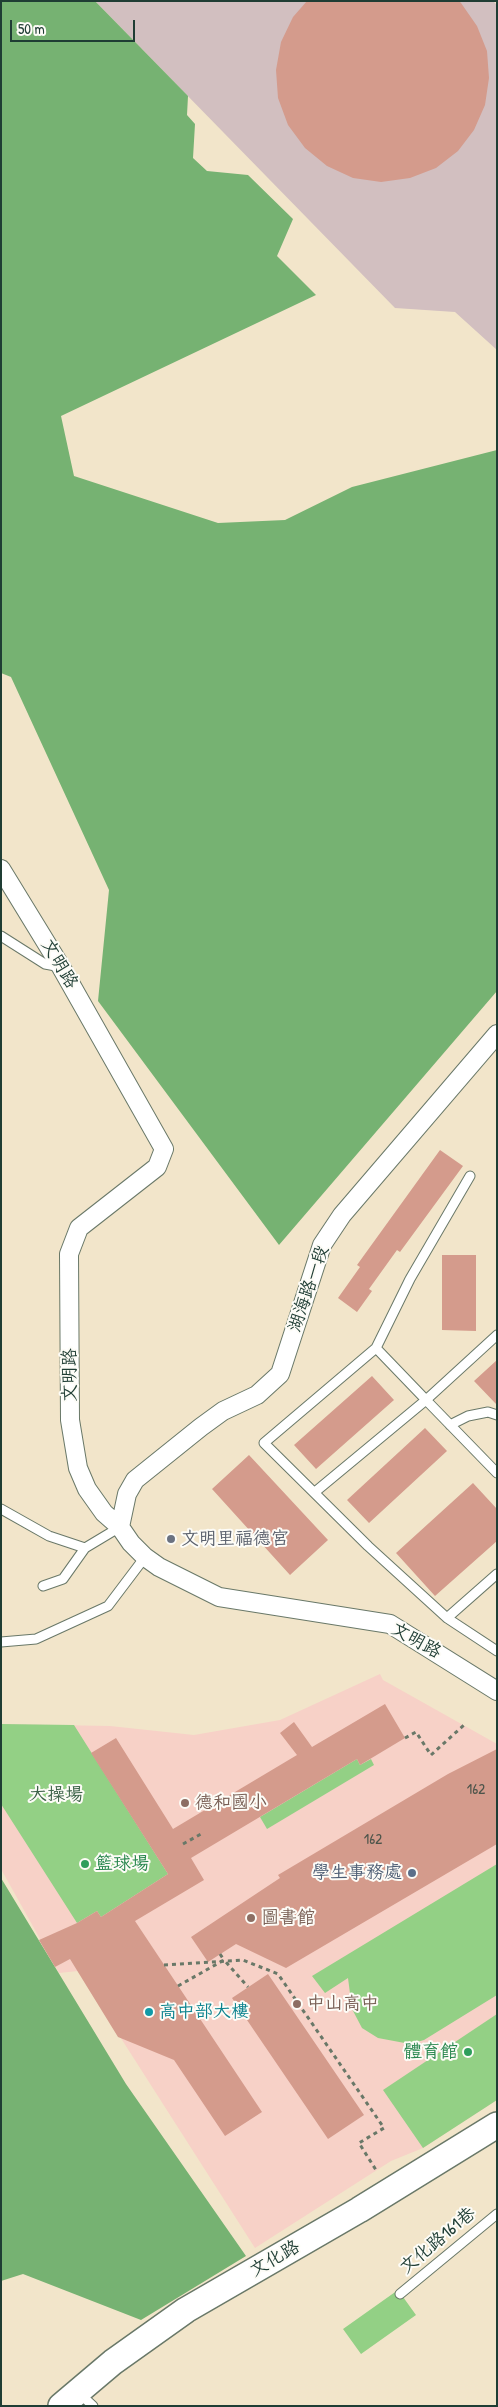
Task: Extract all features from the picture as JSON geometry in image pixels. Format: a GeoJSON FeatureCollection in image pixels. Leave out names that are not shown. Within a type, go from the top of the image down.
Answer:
{"type":"FeatureCollection","features":[{"type":"Feature","properties":{"kind":"street","name":"文明路"},"geometry":{"type":"LineString","coordinates":[[1,869],[61,967],[164,1149],[157,1167],[79,1228],[69,1254],[70,1420],[72,1444],[78,1468],[87,1489],[104,1513],[120,1527],[131,1543],[145,1557],[159,1567],[219,1597],[390,1624],[497,1691]]}},
{"type":"Feature","properties":{"kind":"street","name":"湖海路一段"},"geometry":{"type":"LineString","coordinates":[[120,1527],[127,1494],[135,1480],[201,1427],[223,1411],[257,1395],[280,1374],[322,1245],[342,1215],[497,1034]]}},
{"type":"Feature","properties":{"kind":"street","name":"文化路"},"geometry":{"type":"LineString","coordinates":[[77,2401],[148,2336],[186,2310],[359,2210],[497,2125]]}},
{"type":"Feature","properties":{"kind":"lane"},"geometry":{"type":"LineString","coordinates":[[1,936],[45,964],[61,967]]}},
{"type":"Feature","properties":{"kind":"lane"},"geometry":{"type":"LineString","coordinates":[[470,1176],[410,1279],[376,1348],[264,1443],[368,1546],[447,1618],[497,1651]]}},
{"type":"Feature","properties":{"kind":"lane"},"geometry":{"type":"LineString","coordinates":[[315,1492],[426,1400],[497,1335]]}},
{"type":"Feature","properties":{"kind":"lane"},"geometry":{"type":"LineString","coordinates":[[376,1348],[497,1473]]}},
{"type":"Feature","properties":{"kind":"lane"},"geometry":{"type":"LineString","coordinates":[[450,1425],[468,1416],[488,1412],[497,1415]]}},
{"type":"Feature","properties":{"kind":"lane"},"geometry":{"type":"LineString","coordinates":[[1,1509],[49,1536],[85,1548]]}},
{"type":"Feature","properties":{"kind":"lane"},"geometry":{"type":"LineString","coordinates":[[43,1586],[62,1579],[85,1548],[120,1527]]}},
{"type":"Feature","properties":{"kind":"lane"},"geometry":{"type":"LineString","coordinates":[[1,1642],[36,1639],[108,1606],[145,1557]]}},
{"type":"Feature","properties":{"kind":"lane"},"geometry":{"type":"LineString","coordinates":[[447,1618],[497,1574]]}},
{"type":"Feature","properties":{"kind":"lane","name":"文化路161巷"},"geometry":{"type":"LineString","coordinates":[[400,2294],[497,2214]]}},
{"type":"Feature","properties":{"kind":"path"},"geometry":{"type":"LineString","coordinates":[[406,1738],[416,1732],[431,1755],[464,1725]]}},
{"type":"Feature","properties":{"kind":"path"},"geometry":{"type":"LineString","coordinates":[[183,1844],[201,1834]]}},
{"type":"Feature","properties":{"kind":"path"},"geometry":{"type":"LineString","coordinates":[[220,1954],[248,1987]]}},
{"type":"Feature","properties":{"kind":"path"},"geometry":{"type":"LineString","coordinates":[[178,1986],[224,1960]]}},
{"type":"Feature","properties":{"kind":"path"},"geometry":{"type":"LineString","coordinates":[[164,1965],[243,1960],[278,1974],[384,2128],[359,2143],[376,2170]]}},
{"type":"Feature","properties":{"kind":"shaded area"},"geometry":{"type":"Polygon","coordinates":[[[95,1],[493,1],[497,5],[497,350],[455,312],[395,308],[95,1]]]}},
{"type":"Feature","properties":{"kind":"shaded area","name":"中山高中"},"geometry":{"type":"Polygon","coordinates":[[[380,1674],[383,1680],[497,1744],[497,2100],[423,2148],[391,2161],[255,2248],[78,1971],[59,1973],[1,1869],[1,1724],[110,1726],[194,1735],[280,1720],[380,1674]]]}},
{"type":"Feature","properties":{"kind":"green space"},"geometry":{"type":"Polygon","coordinates":[[[1,1],[95,1],[188,96],[187,115],[195,124],[193,158],[207,171],[248,175],[293,219],[277,256],[316,295],[61,416],[74,476],[218,523],[285,520],[352,487],[497,450],[497,991],[279,1245],[98,1001],[109,890],[11,677],[1,673],[1,1]]]}},
{"type":"Feature","properties":{"kind":"green space","name":"大操場"},"geometry":{"type":"Polygon","coordinates":[[[1,1724],[74,1725],[168,1874],[101,1917],[97,1911],[77,1923],[1,1804],[1,1724]]]}},
{"type":"Feature","properties":{"kind":"green space"},"geometry":{"type":"Polygon","coordinates":[[[357,1759],[360,1765],[371,1759],[374,1765],[267,1829],[260,1817],[357,1759]]]}},
{"type":"Feature","properties":{"kind":"green space"},"geometry":{"type":"Polygon","coordinates":[[[497,1864],[497,1995],[424,2040],[410,2044],[378,2038],[362,2028],[352,2009],[348,1978],[325,1993],[312,1976],[497,1864]]]}},
{"type":"Feature","properties":{"kind":"green space"},"geometry":{"type":"Polygon","coordinates":[[[1,1878],[126,2084],[246,2256],[141,2320],[23,2274],[1,2281],[1,1878]]]}},
{"type":"Feature","properties":{"kind":"green space","name":"體育館"},"geometry":{"type":"Polygon","coordinates":[[[497,2014],[497,2100],[423,2148],[383,2090],[497,2014]]]}},
{"type":"Feature","properties":{"kind":"green space"},"geometry":{"type":"Polygon","coordinates":[[[398,2290],[416,2315],[361,2354],[343,2329],[398,2290]]]}},
{"type":"Feature","properties":{"kind":"building"},"geometry":{"type":"Polygon","coordinates":[[[307,1],[459,1],[477,26],[487,51],[489,78],[485,105],[474,130],[458,151],[436,168],[410,178],[381,182],[353,178],[327,166],[305,148],[288,125],[278,98],[276,70],[281,42],[293,17],[307,1]]]}},
{"type":"Feature","properties":{"kind":"building"},"geometry":{"type":"Polygon","coordinates":[[[440,1150],[463,1166],[400,1252],[397,1250],[369,1289],[372,1291],[357,1312],[338,1298],[360,1267],[357,1265],[440,1150]]]}},
{"type":"Feature","properties":{"kind":"building"},"geometry":{"type":"Polygon","coordinates":[[[442,1255],[476,1255],[476,1331],[442,1330],[442,1255]]]}},
{"type":"Feature","properties":{"kind":"building"},"geometry":{"type":"Polygon","coordinates":[[[497,1360],[497,1405],[474,1381],[497,1360]]]}},
{"type":"Feature","properties":{"kind":"building"},"geometry":{"type":"Polygon","coordinates":[[[372,1376],[394,1400],[316,1469],[294,1445],[372,1376]]]}},
{"type":"Feature","properties":{"kind":"building"},"geometry":{"type":"Polygon","coordinates":[[[425,1428],[447,1451],[369,1523],[347,1500],[425,1428]]]}},
{"type":"Feature","properties":{"kind":"building"},"geometry":{"type":"Polygon","coordinates":[[[249,1455],[328,1540],[290,1575],[212,1489],[249,1455]]]}},
{"type":"Feature","properties":{"kind":"building"},"geometry":{"type":"Polygon","coordinates":[[[473,1483],[497,1509],[497,1541],[435,1596],[396,1553],[473,1483]]]}},
{"type":"Feature","properties":{"kind":"building"},"geometry":{"type":"Polygon","coordinates":[[[385,1704],[405,1738],[360,1765],[357,1759],[191,1858],[204,1880],[135,1921],[262,2112],[225,2136],[174,2060],[118,2037],[70,1959],[55,1967],[39,1940],[77,1923],[97,1911],[101,1917],[168,1874],[91,1753],[116,1738],[173,1829],[297,1755],[280,1733],[294,1722],[312,1747],[385,1704]]]}},
{"type":"Feature","properties":{"kind":"building"},"geometry":{"type":"Polygon","coordinates":[[[497,1749],[497,1844],[286,1968],[236,1944],[208,1962],[191,1937],[280,1878],[278,1875],[448,1774],[497,1749]]]}},
{"type":"Feature","properties":{"kind":"building"},"geometry":{"type":"Polygon","coordinates":[[[268,1974],[364,2115],[328,2139],[232,1998],[268,1974]]]}},
{"type":"Feature","properties":{"kind":"place","name":"文明里福德宮"},"geometry":{"type":"Point","coordinates":[171,1539]}},
{"type":"Feature","properties":{"kind":"place","name":"德和國小"},"geometry":{"type":"Point","coordinates":[185,1803]}},
{"type":"Feature","properties":{"kind":"place","name":"籃球場"},"geometry":{"type":"Point","coordinates":[85,1864]}},
{"type":"Feature","properties":{"kind":"place","name":"學生事務處"},"geometry":{"type":"Point","coordinates":[412,1873]}},
{"type":"Feature","properties":{"kind":"place","name":"圖書館"},"geometry":{"type":"Point","coordinates":[251,1918]}},
{"type":"Feature","properties":{"kind":"place","name":"中山高中"},"geometry":{"type":"Point","coordinates":[297,2004]}},
{"type":"Feature","properties":{"kind":"place","name":"高中部大樓"},"geometry":{"type":"Point","coordinates":[149,2012]}},
{"type":"Feature","properties":{"kind":"place","name":"體育館"},"geometry":{"type":"Point","coordinates":[468,2052]}}]}
